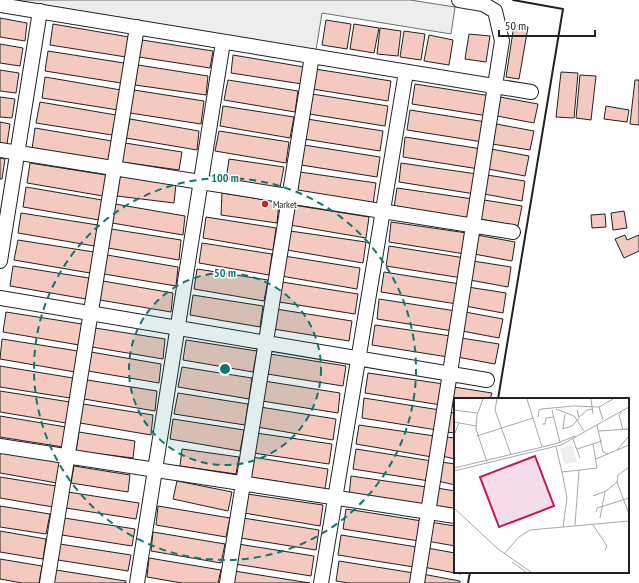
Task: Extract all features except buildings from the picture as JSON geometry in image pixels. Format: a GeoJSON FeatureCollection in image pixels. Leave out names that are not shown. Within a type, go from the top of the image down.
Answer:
{"type":"FeatureCollection","features":[{"type":"Feature","properties":{"kind":"lane"},"geometry":{"type":"LineString","coordinates":[[417,583],[502,41],[495,11],[483,4],[460,0]]}},
{"type":"Feature","properties":{"kind":"lane"},"geometry":{"type":"LineString","coordinates":[[0,5],[532,92]]}},
{"type":"Feature","properties":{"kind":"lane"},"geometry":{"type":"LineString","coordinates":[[0,261],[40,11]]}},
{"type":"Feature","properties":{"kind":"lane"},"geometry":{"type":"LineString","coordinates":[[47,583],[137,27]]}},
{"type":"Feature","properties":{"kind":"lane"},"geometry":{"type":"LineString","coordinates":[[137,583],[223,42]]}},
{"type":"Feature","properties":{"kind":"lane"},"geometry":{"type":"LineString","coordinates":[[227,583],[312,56]]}},
{"type":"Feature","properties":{"kind":"lane"},"geometry":{"type":"LineString","coordinates":[[321,583],[406,72]]}},
{"type":"Feature","properties":{"kind":"lane"},"geometry":{"type":"LineString","coordinates":[[0,150],[513,232]]}},
{"type":"Feature","properties":{"kind":"lane"},"geometry":{"type":"LineString","coordinates":[[0,298],[488,380]]}},
{"type":"Feature","properties":{"kind":"lane"},"geometry":{"type":"LineString","coordinates":[[0,446],[454,516]]}},
{"type":"Feature","properties":{"kind":"shaded area"},"geometry":{"type":"Polygon","coordinates":[[[14,0],[410,0],[455,7],[451,34],[322,13],[316,50],[14,0]]]}},
{"type":"Feature","properties":{"kind":"wall"},"geometry":{"type":"LineString","coordinates":[[498,398],[563,9],[513,0]]}},
{"type":"Feature","properties":{"kind":"wall"},"geometry":{"type":"LineString","coordinates":[[468,583],[470,573]]}},
{"type":"Feature","properties":{"kind":"place","name":"Market"},"geometry":{"type":"Point","coordinates":[265,204]}}]}
